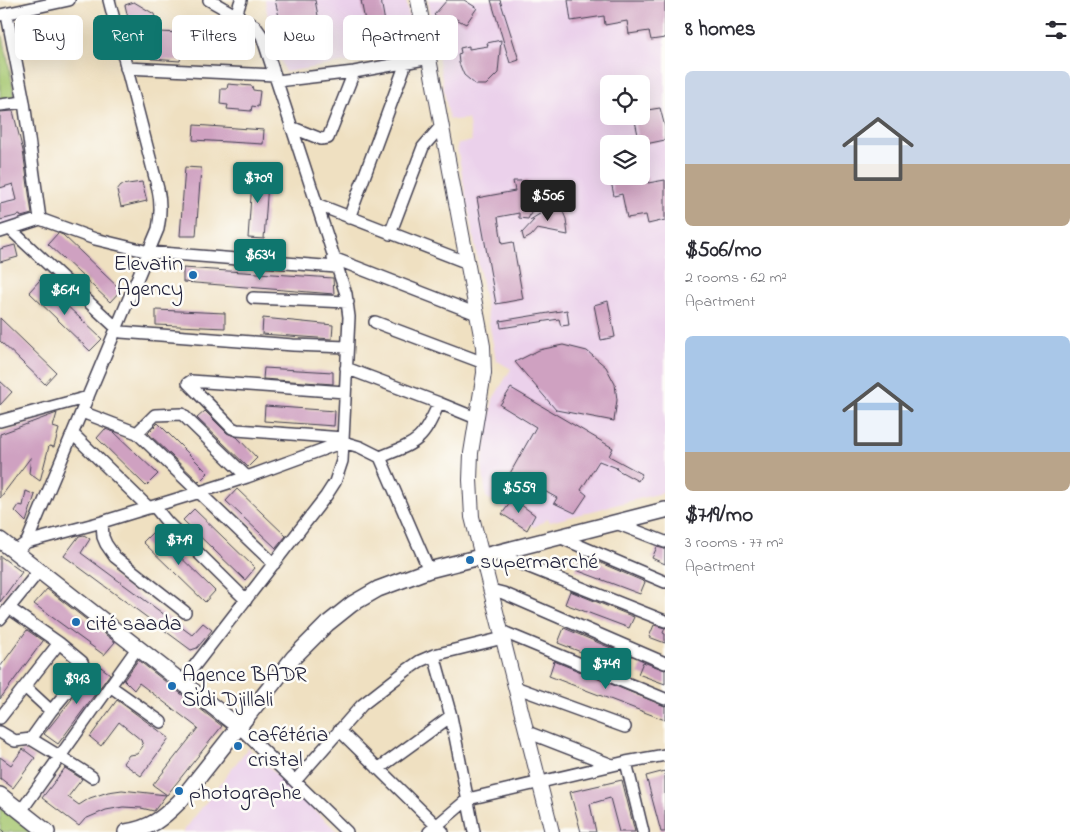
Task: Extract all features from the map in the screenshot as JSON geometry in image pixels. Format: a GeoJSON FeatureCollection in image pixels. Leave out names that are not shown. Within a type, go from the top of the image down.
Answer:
{"type":"FeatureCollection","features":[{"type":"Feature","properties":{"kind":"main road"},"geometry":{"type":"LineString","coordinates":[[126,832],[140,830],[152,825],[162,819],[180,801],[294,657],[327,624],[352,604],[378,589],[429,570],[665,510]]}},
{"type":"Feature","properties":{"kind":"main road"},"geometry":{"type":"LineString","coordinates":[[0,540],[240,727]]}},
{"type":"Feature","properties":{"kind":"main road"},"geometry":{"type":"LineString","coordinates":[[0,795],[48,830]]}},
{"type":"Feature","properties":{"kind":"main road"},"geometry":{"type":"LineString","coordinates":[[165,832],[180,801]]}},
{"type":"Feature","properties":{"kind":"street"},"geometry":{"type":"LineString","coordinates":[[40,219],[24,102],[3,15],[21,5],[69,0]]}},
{"type":"Feature","properties":{"kind":"street"},"geometry":{"type":"LineString","coordinates":[[28,542],[149,252],[158,229],[162,207],[109,0]]}},
{"type":"Feature","properties":{"kind":"street"},"geometry":{"type":"LineString","coordinates":[[209,0],[236,15],[241,0]]}},
{"type":"Feature","properties":{"kind":"street"},"geometry":{"type":"LineString","coordinates":[[418,0],[421,15]]}},
{"type":"Feature","properties":{"kind":"street"},"geometry":{"type":"LineString","coordinates":[[182,682],[335,482],[342,461],[349,317],[348,302],[276,78],[259,30],[255,27]]}},
{"type":"Feature","properties":{"kind":"street"},"geometry":{"type":"LineString","coordinates":[[126,68],[276,78],[354,72],[420,60]]}},
{"type":"Feature","properties":{"kind":"street"},"geometry":{"type":"LineString","coordinates":[[430,60],[440,133],[468,264],[483,346],[484,373],[471,453],[472,516],[488,554],[491,590],[552,832]]}},
{"type":"Feature","properties":{"kind":"street"},"geometry":{"type":"LineString","coordinates":[[349,218],[406,63]]}},
{"type":"Feature","properties":{"kind":"street"},"geometry":{"type":"LineString","coordinates":[[291,127],[321,139],[328,138],[354,72]]}},
{"type":"Feature","properties":{"kind":"street"},"geometry":{"type":"LineString","coordinates":[[0,105],[24,102]]}},
{"type":"Feature","properties":{"kind":"street"},"geometry":{"type":"LineString","coordinates":[[390,234],[424,146],[440,133]]}},
{"type":"Feature","properties":{"kind":"street"},"geometry":{"type":"LineString","coordinates":[[316,204],[468,264]]}},
{"type":"Feature","properties":{"kind":"street"},"geometry":{"type":"LineString","coordinates":[[347,347],[124,333],[116,329],[5,231],[40,219],[95,239],[149,252],[335,263],[477,314]]}},
{"type":"Feature","properties":{"kind":"street"},"geometry":{"type":"LineString","coordinates":[[253,298],[348,302]]}},
{"type":"Feature","properties":{"kind":"street"},"geometry":{"type":"LineString","coordinates":[[375,322],[484,363]]}},
{"type":"Feature","properties":{"kind":"street"},"geometry":{"type":"LineString","coordinates":[[346,368],[476,418]]}},
{"type":"Feature","properties":{"kind":"street"},"geometry":{"type":"LineString","coordinates":[[345,392],[191,381],[188,383],[232,428],[237,430],[343,440],[380,457],[429,570]]}},
{"type":"Feature","properties":{"kind":"street"},"geometry":{"type":"LineString","coordinates":[[2,418],[88,397]]}},
{"type":"Feature","properties":{"kind":"street"},"geometry":{"type":"LineString","coordinates":[[380,457],[409,445],[420,438],[428,428],[439,403]]}},
{"type":"Feature","properties":{"kind":"street"},"geometry":{"type":"LineString","coordinates":[[82,412],[137,433],[274,564]]}},
{"type":"Feature","properties":{"kind":"street"},"geometry":{"type":"LineString","coordinates":[[137,433],[155,415],[182,414],[247,477]]}},
{"type":"Feature","properties":{"kind":"street"},"geometry":{"type":"LineString","coordinates":[[72,434],[152,507],[246,600]]}},
{"type":"Feature","properties":{"kind":"street"},"geometry":{"type":"LineString","coordinates":[[14,551],[28,542],[102,522],[247,477],[343,440]]}},
{"type":"Feature","properties":{"kind":"street"},"geometry":{"type":"LineString","coordinates":[[102,522],[106,544],[115,557],[185,612]]}},
{"type":"Feature","properties":{"kind":"street"},"geometry":{"type":"LineString","coordinates":[[616,523],[665,542]]}},
{"type":"Feature","properties":{"kind":"street"},"geometry":{"type":"LineString","coordinates":[[559,537],[665,582]]}},
{"type":"Feature","properties":{"kind":"street"},"geometry":{"type":"LineString","coordinates":[[488,554],[665,621]]}},
{"type":"Feature","properties":{"kind":"street"},"geometry":{"type":"LineString","coordinates":[[0,619],[39,571]]}},
{"type":"Feature","properties":{"kind":"street"},"geometry":{"type":"LineString","coordinates":[[491,590],[503,593],[665,662]]}},
{"type":"Feature","properties":{"kind":"street"},"geometry":{"type":"LineString","coordinates":[[0,732],[15,741],[31,738],[85,670],[82,662],[59,643],[9,608]]}},
{"type":"Feature","properties":{"kind":"street"},"geometry":{"type":"LineString","coordinates":[[296,780],[362,705],[420,661],[502,635],[665,699]]}},
{"type":"Feature","properties":{"kind":"street"},"geometry":{"type":"LineString","coordinates":[[0,718],[59,643]]}},
{"type":"Feature","properties":{"kind":"street"},"geometry":{"type":"LineString","coordinates":[[21,811],[138,647]]}},
{"type":"Feature","properties":{"kind":"street"},"geometry":{"type":"LineString","coordinates":[[434,655],[451,716],[474,832]]}},
{"type":"Feature","properties":{"kind":"street"},"geometry":{"type":"LineString","coordinates":[[110,686],[161,722]]}},
{"type":"Feature","properties":{"kind":"street"},"geometry":{"type":"LineString","coordinates":[[25,687],[51,711]]}},
{"type":"Feature","properties":{"kind":"street"},"geometry":{"type":"LineString","coordinates":[[515,687],[625,727]]}},
{"type":"Feature","properties":{"kind":"street"},"geometry":{"type":"LineString","coordinates":[[378,769],[451,716]]}},
{"type":"Feature","properties":{"kind":"street"},"geometry":{"type":"LineString","coordinates":[[240,727],[347,832]]}},
{"type":"Feature","properties":{"kind":"street"},"geometry":{"type":"LineString","coordinates":[[339,730],[436,830],[468,799],[612,765],[665,755]]}},
{"type":"Feature","properties":{"kind":"street"},"geometry":{"type":"LineString","coordinates":[[526,732],[612,765]]}},
{"type":"Feature","properties":{"kind":"street"},"geometry":{"type":"LineString","coordinates":[[31,738],[44,748],[61,755],[92,777]]}},
{"type":"Feature","properties":{"kind":"street"},"geometry":{"type":"LineString","coordinates":[[626,762],[643,832]]}},
{"type":"Feature","properties":{"kind":"shaded area"},"geometry":{"type":"Polygon","coordinates":[[[265,0],[406,0],[409,15],[343,15],[343,60],[359,60],[285,72],[281,60],[333,60],[333,15],[267,15],[265,0]]]}},
{"type":"Feature","properties":{"kind":"shaded area"},"geometry":{"type":"Polygon","coordinates":[[[428,0],[665,0],[665,492],[550,522],[548,519],[534,527],[486,497],[482,465],[493,399],[511,369],[496,360],[457,147],[458,144],[472,141],[468,119],[454,120],[449,118],[439,60],[458,60],[458,15],[431,15],[428,0]]]}},
{"type":"Feature","properties":{"kind":"shaded area"},"geometry":{"type":"Polygon","coordinates":[[[11,110],[35,219],[0,229],[0,112],[11,110]]]}},
{"type":"Feature","properties":{"kind":"shaded area"},"geometry":{"type":"Polygon","coordinates":[[[248,748],[338,832],[183,832],[248,748]]]}},
{"type":"Feature","properties":{"kind":"green space"},"geometry":{"type":"Polygon","coordinates":[[[3,36],[15,97],[0,100],[0,37],[3,36]]]}},
{"type":"Feature","properties":{"kind":"green space"},"geometry":{"type":"Polygon","coordinates":[[[0,807],[32,832],[0,832],[0,807]]]}},
{"type":"Feature","properties":{"kind":"building"},"geometry":{"type":"Polygon","coordinates":[[[275,0],[315,0],[318,15],[279,15],[275,0]]]}},
{"type":"Feature","properties":{"kind":"building"},"geometry":{"type":"Polygon","coordinates":[[[361,0],[381,0],[384,15],[364,15],[361,0]]]}},
{"type":"Feature","properties":{"kind":"building"},"geometry":{"type":"Polygon","coordinates":[[[447,0],[464,0],[477,8],[466,24],[458,20],[458,15],[434,15],[447,0]]]}},
{"type":"Feature","properties":{"kind":"building"},"geometry":{"type":"Polygon","coordinates":[[[491,0],[500,0],[519,60],[510,63],[491,0]]]}},
{"type":"Feature","properties":{"kind":"building"},"geometry":{"type":"Polygon","coordinates":[[[568,0],[665,0],[665,38],[651,40],[649,31],[629,34],[627,21],[605,25],[604,16],[571,21],[568,0]]]}},
{"type":"Feature","properties":{"kind":"building"},"geometry":{"type":"Polygon","coordinates":[[[134,2],[154,15],[127,15],[125,5],[134,2]]]}},
{"type":"Feature","properties":{"kind":"building"},"geometry":{"type":"Polygon","coordinates":[[[162,32],[172,33],[172,60],[180,61],[162,60],[162,32]]]}},
{"type":"Feature","properties":{"kind":"building"},"geometry":{"type":"Polygon","coordinates":[[[501,40],[498,73],[486,85],[476,85],[464,75],[459,63],[458,54],[461,53],[460,48],[469,46],[469,49],[488,46],[487,43],[501,40]]]}},
{"type":"Feature","properties":{"kind":"building"},"geometry":{"type":"Polygon","coordinates":[[[228,84],[252,86],[253,90],[260,91],[258,107],[252,106],[251,111],[227,109],[228,105],[220,104],[221,89],[227,89],[228,84]]]}},
{"type":"Feature","properties":{"kind":"building"},"geometry":{"type":"Polygon","coordinates":[[[660,108],[665,127],[665,140],[650,143],[650,135],[638,135],[636,125],[650,125],[650,110],[660,108]]]}},
{"type":"Feature","properties":{"kind":"building"},"geometry":{"type":"Polygon","coordinates":[[[13,111],[23,151],[32,214],[0,220],[0,204],[17,200],[13,184],[0,188],[0,112],[13,111]]]}},
{"type":"Feature","properties":{"kind":"building"},"geometry":{"type":"Polygon","coordinates":[[[194,125],[264,130],[263,144],[193,140],[194,125]]]}},
{"type":"Feature","properties":{"kind":"building"},"geometry":{"type":"Polygon","coordinates":[[[185,167],[201,168],[196,236],[180,236],[185,167]]]}},
{"type":"Feature","properties":{"kind":"building"},"geometry":{"type":"Polygon","coordinates":[[[253,168],[269,169],[264,239],[248,238],[253,168]]]}},
{"type":"Feature","properties":{"kind":"building"},"geometry":{"type":"Polygon","coordinates":[[[665,180],[665,220],[648,224],[646,215],[627,218],[622,194],[614,196],[612,185],[650,185],[650,183],[665,180]]]}},
{"type":"Feature","properties":{"kind":"building"},"geometry":{"type":"Polygon","coordinates":[[[513,181],[527,181],[543,188],[528,219],[519,218],[519,213],[498,217],[502,244],[513,242],[523,299],[496,304],[477,198],[515,191],[513,181]]]}},
{"type":"Feature","properties":{"kind":"building"},"geometry":{"type":"Polygon","coordinates":[[[142,182],[147,201],[121,207],[117,190],[121,185],[142,182]]]}},
{"type":"Feature","properties":{"kind":"building"},"geometry":{"type":"Polygon","coordinates":[[[559,202],[566,219],[568,235],[537,229],[524,240],[522,233],[534,220],[530,220],[559,202]]]}},
{"type":"Feature","properties":{"kind":"building"},"geometry":{"type":"Polygon","coordinates":[[[58,233],[63,235],[121,290],[110,302],[48,244],[58,233]]]}},
{"type":"Feature","properties":{"kind":"building"},"geometry":{"type":"Polygon","coordinates":[[[15,245],[18,257],[0,262],[0,249],[15,245]]]}},
{"type":"Feature","properties":{"kind":"building"},"geometry":{"type":"Polygon","coordinates":[[[183,268],[333,278],[334,294],[183,282],[183,268]]]}},
{"type":"Feature","properties":{"kind":"building"},"geometry":{"type":"Polygon","coordinates":[[[40,280],[102,339],[90,351],[29,292],[40,280]]]}},
{"type":"Feature","properties":{"kind":"building"},"geometry":{"type":"Polygon","coordinates":[[[608,301],[615,337],[601,340],[594,305],[608,301]]]}},
{"type":"Feature","properties":{"kind":"building"},"geometry":{"type":"Polygon","coordinates":[[[156,310],[225,313],[225,328],[156,325],[156,310]]]}},
{"type":"Feature","properties":{"kind":"building"},"geometry":{"type":"Polygon","coordinates":[[[567,310],[569,325],[561,326],[559,319],[501,328],[500,321],[567,310]]]}},
{"type":"Feature","properties":{"kind":"building"},"geometry":{"type":"Polygon","coordinates":[[[0,318],[56,372],[45,384],[0,341],[0,318]]]}},
{"type":"Feature","properties":{"kind":"building"},"geometry":{"type":"Polygon","coordinates":[[[263,318],[333,325],[332,339],[262,334],[263,318]]]}},
{"type":"Feature","properties":{"kind":"building"},"geometry":{"type":"Polygon","coordinates":[[[563,345],[587,351],[606,367],[615,384],[617,400],[614,421],[556,410],[515,362],[539,350],[563,345]]]}},
{"type":"Feature","properties":{"kind":"building"},"geometry":{"type":"Polygon","coordinates":[[[264,368],[333,372],[333,384],[263,379],[264,368]]]}},
{"type":"Feature","properties":{"kind":"building"},"geometry":{"type":"Polygon","coordinates":[[[0,381],[12,392],[0,405],[0,381]]]}},
{"type":"Feature","properties":{"kind":"building"},"geometry":{"type":"Polygon","coordinates":[[[511,388],[613,448],[609,456],[642,474],[638,481],[617,468],[599,461],[581,490],[587,495],[575,513],[554,503],[557,498],[530,483],[527,487],[508,477],[536,427],[500,405],[511,388]]]}},
{"type":"Feature","properties":{"kind":"building"},"geometry":{"type":"Polygon","coordinates":[[[265,406],[335,411],[334,426],[264,421],[265,406]]]}},
{"type":"Feature","properties":{"kind":"building"},"geometry":{"type":"Polygon","coordinates":[[[205,411],[227,433],[237,437],[257,458],[248,467],[197,418],[205,411]]]}},
{"type":"Feature","properties":{"kind":"building"},"geometry":{"type":"Polygon","coordinates":[[[57,413],[53,427],[59,429],[54,447],[49,446],[40,481],[29,473],[31,457],[0,498],[0,434],[57,413]]]}},
{"type":"Feature","properties":{"kind":"building"},"geometry":{"type":"Polygon","coordinates":[[[158,423],[208,473],[199,482],[148,433],[158,423]]]}},
{"type":"Feature","properties":{"kind":"building"},"geometry":{"type":"Polygon","coordinates":[[[105,429],[114,432],[158,474],[146,486],[97,438],[105,429]]]}},
{"type":"Feature","properties":{"kind":"building"},"geometry":{"type":"Polygon","coordinates":[[[237,489],[286,536],[276,548],[226,501],[237,489]]]}},
{"type":"Feature","properties":{"kind":"building"},"geometry":{"type":"Polygon","coordinates":[[[26,491],[35,495],[26,522],[15,511],[19,505],[23,506],[26,491]]]}},
{"type":"Feature","properties":{"kind":"building"},"geometry":{"type":"Polygon","coordinates":[[[513,499],[535,515],[527,530],[502,514],[513,499]]]}},
{"type":"Feature","properties":{"kind":"building"},"geometry":{"type":"Polygon","coordinates":[[[194,509],[255,568],[245,580],[183,520],[194,509]]]}},
{"type":"Feature","properties":{"kind":"building"},"geometry":{"type":"Polygon","coordinates":[[[154,531],[215,591],[205,602],[143,542],[154,531]]]}},
{"type":"Feature","properties":{"kind":"building"},"geometry":{"type":"Polygon","coordinates":[[[84,535],[90,539],[81,553],[192,635],[203,623],[212,630],[197,648],[191,650],[64,556],[79,536],[84,535]]]}},
{"type":"Feature","properties":{"kind":"building"},"geometry":{"type":"Polygon","coordinates":[[[657,547],[665,549],[665,564],[652,558],[657,547]]]}},
{"type":"Feature","properties":{"kind":"building"},"geometry":{"type":"Polygon","coordinates":[[[582,555],[645,582],[640,594],[576,570],[582,555]]]}},
{"type":"Feature","properties":{"kind":"building"},"geometry":{"type":"Polygon","coordinates":[[[0,556],[22,572],[0,602],[0,556]]]}},
{"type":"Feature","properties":{"kind":"building","name":"cité saada"},"geometry":{"type":"Polygon","coordinates":[[[47,589],[115,642],[104,655],[34,604],[47,589]]]}},
{"type":"Feature","properties":{"kind":"building"},"geometry":{"type":"Polygon","coordinates":[[[570,591],[634,617],[629,628],[565,604],[570,591]]]}},
{"type":"Feature","properties":{"kind":"building"},"geometry":{"type":"Polygon","coordinates":[[[654,625],[665,628],[663,633],[665,634],[665,643],[649,637],[654,625]]]}},
{"type":"Feature","properties":{"kind":"building"},"geometry":{"type":"Polygon","coordinates":[[[564,628],[627,655],[622,668],[558,643],[564,628]]]}},
{"type":"Feature","properties":{"kind":"building"},"geometry":{"type":"Polygon","coordinates":[[[27,630],[43,641],[0,699],[0,667],[27,630]]]}},
{"type":"Feature","properties":{"kind":"building"},"geometry":{"type":"Polygon","coordinates":[[[138,660],[222,726],[167,795],[153,785],[198,728],[139,683],[134,690],[124,680],[138,660]]]}},
{"type":"Feature","properties":{"kind":"building"},"geometry":{"type":"Polygon","coordinates":[[[554,661],[665,706],[665,720],[549,676],[554,661]]]}},
{"type":"Feature","properties":{"kind":"building"},"geometry":{"type":"Polygon","coordinates":[[[643,662],[665,670],[665,684],[638,674],[643,662]]]}},
{"type":"Feature","properties":{"kind":"building"},"geometry":{"type":"Polygon","coordinates":[[[97,664],[110,674],[58,744],[44,734],[91,675],[97,664]]]}},
{"type":"Feature","properties":{"kind":"building"},"geometry":{"type":"Polygon","coordinates":[[[117,700],[169,738],[141,776],[123,763],[129,755],[137,754],[143,746],[141,740],[119,722],[101,746],[90,737],[117,700]]]}},
{"type":"Feature","properties":{"kind":"building"},"geometry":{"type":"Polygon","coordinates":[[[23,749],[35,758],[13,788],[0,778],[0,757],[11,765],[23,749]]]}},
{"type":"Feature","properties":{"kind":"building"},"geometry":{"type":"Polygon","coordinates":[[[65,768],[82,779],[68,797],[79,805],[90,798],[122,790],[166,795],[154,811],[123,807],[106,810],[85,819],[79,826],[42,798],[65,768]]]}},
{"type":"Feature","properties":{"kind":"building"},"geometry":{"type":"Polygon","coordinates":[[[665,771],[665,832],[661,832],[646,776],[665,771]]]}},
{"type":"Feature","properties":{"kind":"building"},"geometry":{"type":"Polygon","coordinates":[[[622,780],[635,832],[619,832],[610,798],[590,804],[596,832],[581,832],[570,792],[622,780]]]}},
{"type":"Feature","properties":{"kind":"tram line"},"geometry":{"type":"LineString","coordinates":[[0,829],[4,832]]}},
{"type":"Feature","properties":{"kind":"place","name":"Elevatin Agency"},"geometry":{"type":"Point","coordinates":[193,275]}},
{"type":"Feature","properties":{"kind":"place","name":"supermarché"},"geometry":{"type":"Point","coordinates":[470,560]}},
{"type":"Feature","properties":{"kind":"place","name":"cité saada"},"geometry":{"type":"Point","coordinates":[76,622]}},
{"type":"Feature","properties":{"kind":"place","name":"Agence BADR Sidi Djillali"},"geometry":{"type":"Point","coordinates":[172,686]}},
{"type":"Feature","properties":{"kind":"place","name":"cafétéria cristal"},"geometry":{"type":"Point","coordinates":[238,746]}},
{"type":"Feature","properties":{"kind":"place","name":"photographe"},"geometry":{"type":"Point","coordinates":[179,791]}}]}
